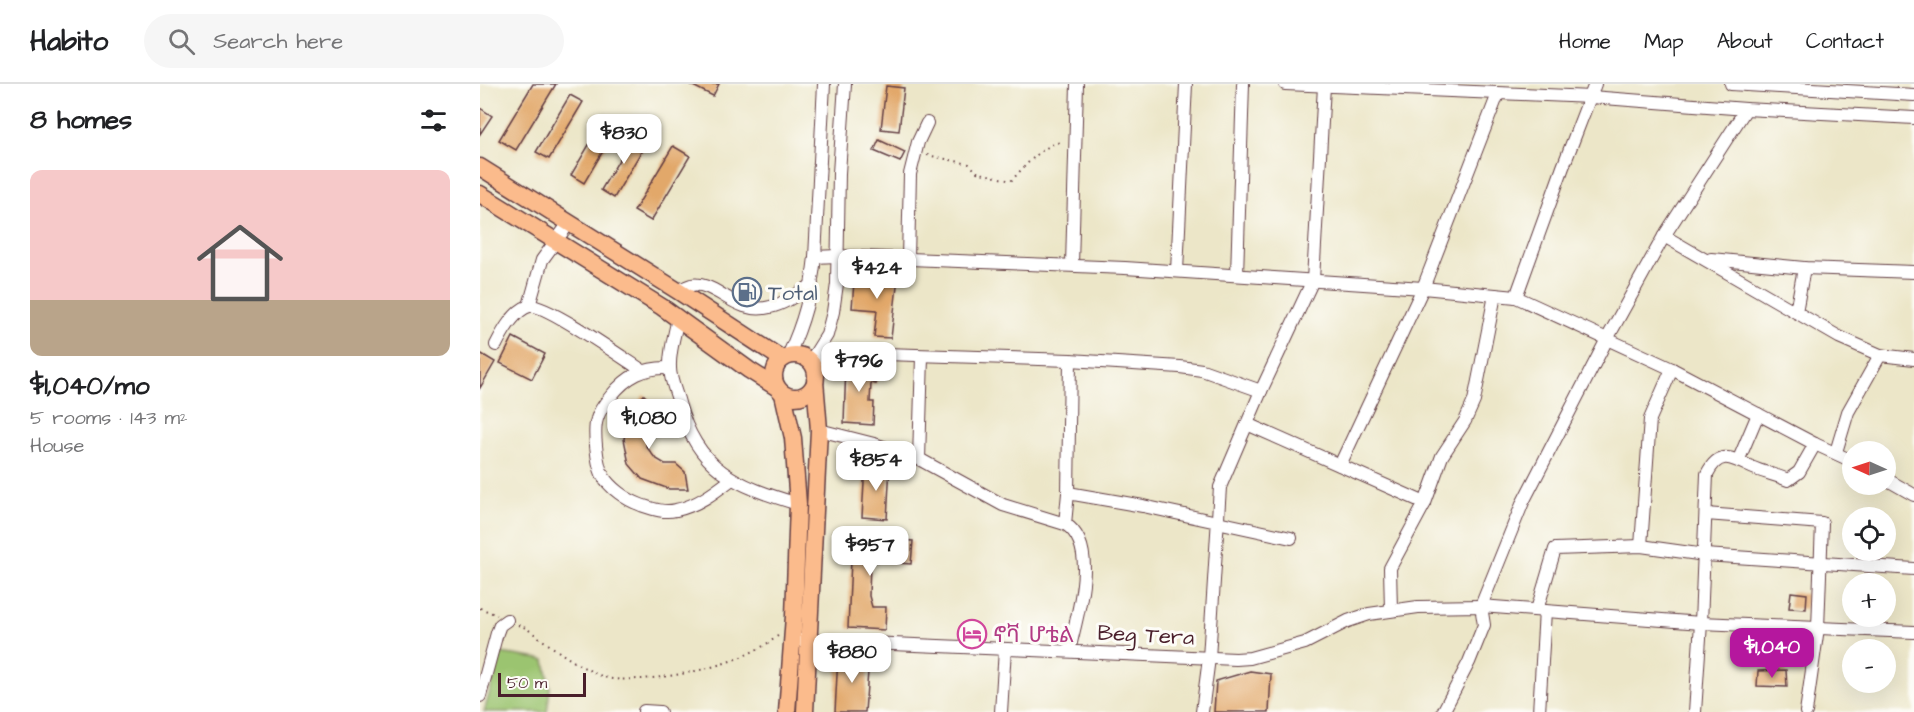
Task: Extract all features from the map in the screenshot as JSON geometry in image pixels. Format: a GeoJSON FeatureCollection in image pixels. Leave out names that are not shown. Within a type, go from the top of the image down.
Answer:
{"type":"FeatureCollection","features":[{"type":"Feature","properties":{"kind":"highway"},"geometry":{"type":"LineString","coordinates":[[480,167],[785,357],[800,356],[813,370],[819,430],[800,640],[787,712]]}},
{"type":"Feature","properties":{"kind":"highway"},"geometry":{"type":"LineString","coordinates":[[480,194],[678,318],[780,391],[799,397],[806,394],[812,388],[813,370]]}},
{"type":"Feature","properties":{"kind":"highway"},"geometry":{"type":"LineString","coordinates":[[785,357],[774,372],[793,438],[798,504],[794,616],[800,640],[805,712]]}},
{"type":"Feature","properties":{"kind":"street"},"geometry":{"type":"LineString","coordinates":[[785,357],[801,329],[812,285],[824,84]]}},
{"type":"Feature","properties":{"kind":"street"},"geometry":{"type":"LineString","coordinates":[[813,370],[827,335],[833,312],[845,84]]}},
{"type":"Feature","properties":{"kind":"street"},"geometry":{"type":"LineString","coordinates":[[1072,265],[1077,84]]}},
{"type":"Feature","properties":{"kind":"street"},"geometry":{"type":"LineString","coordinates":[[1177,271],[1186,84]]}},
{"type":"Feature","properties":{"kind":"street"},"geometry":{"type":"LineString","coordinates":[[1237,275],[1243,84]]}},
{"type":"Feature","properties":{"kind":"street"},"geometry":{"type":"LineString","coordinates":[[1285,84],[1591,97],[1746,109],[1914,118]]}},
{"type":"Feature","properties":{"kind":"street"},"geometry":{"type":"LineString","coordinates":[[1516,297],[1596,84]]}},
{"type":"Feature","properties":{"kind":"street"},"geometry":{"type":"LineString","coordinates":[[1731,84],[1835,87],[1914,95]]}},
{"type":"Feature","properties":{"kind":"street"},"geometry":{"type":"LineString","coordinates":[[1202,712],[1209,658],[1220,487],[1261,391],[1313,280],[1324,86]]}},
{"type":"Feature","properties":{"kind":"street"},"geometry":{"type":"LineString","coordinates":[[1340,465],[1424,288],[1498,94]]}},
{"type":"Feature","properties":{"kind":"street"},"geometry":{"type":"LineString","coordinates":[[1443,712],[1469,662],[1484,625],[1480,606],[1524,502],[1607,339],[1664,236],[1746,109]]}},
{"type":"Feature","properties":{"kind":"street"},"geometry":{"type":"LineString","coordinates":[[908,258],[910,174],[915,153],[927,123]]}},
{"type":"Feature","properties":{"kind":"street"},"geometry":{"type":"LineString","coordinates":[[496,345],[512,319],[529,306],[542,260],[569,223]]}},
{"type":"Feature","properties":{"kind":"street"},"geometry":{"type":"LineString","coordinates":[[1664,236],[1839,337],[1880,355],[1914,359]]}},
{"type":"Feature","properties":{"kind":"street"},"geometry":{"type":"LineString","coordinates":[[815,257],[908,258],[1072,265],[1313,280],[1516,297],[1671,369],[1815,444],[1842,455]]}},
{"type":"Feature","properties":{"kind":"street"},"geometry":{"type":"LineString","coordinates":[[1707,259],[1804,268],[1914,272]]}},
{"type":"Feature","properties":{"kind":"street"},"geometry":{"type":"LineString","coordinates":[[1796,312],[1804,268]]}},
{"type":"Feature","properties":{"kind":"street"},"geometry":{"type":"LineString","coordinates":[[678,291],[691,285],[701,285],[741,306],[756,308],[773,307],[812,285]]}},
{"type":"Feature","properties":{"kind":"street"},"geometry":{"type":"LineString","coordinates":[[1391,610],[1390,568],[1425,503],[1442,456],[1465,421],[1474,401],[1495,295]]}},
{"type":"Feature","properties":{"kind":"street"},"geometry":{"type":"LineString","coordinates":[[529,306],[537,306],[554,314],[643,371]]}},
{"type":"Feature","properties":{"kind":"street"},"geometry":{"type":"LineString","coordinates":[[678,318],[670,368],[681,411],[693,439],[708,460],[732,479],[760,493],[798,504]]}},
{"type":"Feature","properties":{"kind":"street"},"geometry":{"type":"LineString","coordinates":[[813,370],[829,357],[842,354],[1070,360],[1202,370],[1261,391]]}},
{"type":"Feature","properties":{"kind":"street"},"geometry":{"type":"LineString","coordinates":[[1836,452],[1848,412],[1880,355]]}},
{"type":"Feature","properties":{"kind":"street"},"geometry":{"type":"LineString","coordinates":[[919,459],[922,356]]}},
{"type":"Feature","properties":{"kind":"street"},"geometry":{"type":"LineString","coordinates":[[1065,524],[1068,493],[1070,360]]}},
{"type":"Feature","properties":{"kind":"street"},"geometry":{"type":"LineString","coordinates":[[670,368],[658,367],[631,375],[603,406],[596,420],[596,442],[602,474],[615,489],[631,501],[657,511],[675,511],[695,504],[732,479]]}},
{"type":"Feature","properties":{"kind":"street"},"geometry":{"type":"LineString","coordinates":[[1641,546],[1650,418],[1671,369]]}},
{"type":"Feature","properties":{"kind":"street"},"geometry":{"type":"LineString","coordinates":[[1739,459],[1758,414]]}},
{"type":"Feature","properties":{"kind":"street"},"geometry":{"type":"LineString","coordinates":[[1247,424],[1425,503]]}},
{"type":"Feature","properties":{"kind":"street"},"geometry":{"type":"LineString","coordinates":[[819,430],[874,444],[919,459],[1003,505],[1065,524],[1071,528],[1078,540],[1084,564],[1084,581],[1069,651]]}},
{"type":"Feature","properties":{"kind":"street"},"geometry":{"type":"LineString","coordinates":[[1695,712],[1705,555],[1707,474],[1712,463],[1723,457],[1739,459],[1752,467],[1788,480],[1799,471],[1815,444]]}},
{"type":"Feature","properties":{"kind":"street"},"geometry":{"type":"LineString","coordinates":[[1896,485],[1914,495]]}},
{"type":"Feature","properties":{"kind":"street"},"geometry":{"type":"LineString","coordinates":[[1068,493],[1143,506],[1291,538]]}},
{"type":"Feature","properties":{"kind":"street"},"geometry":{"type":"LineString","coordinates":[[1706,514],[1822,523],[1818,628],[1806,712]]}},
{"type":"Feature","properties":{"kind":"street"},"geometry":{"type":"LineString","coordinates":[[1539,712],[1541,610],[1555,549],[1641,546],[1705,555],[1914,569]]}},
{"type":"Feature","properties":{"kind":"street","name":"Beg Tera"},"geometry":{"type":"LineString","coordinates":[[800,640],[1236,659],[1257,656],[1305,643],[1348,621],[1391,610],[1480,606],[1701,623],[1914,632]]}},
{"type":"Feature","properties":{"kind":"street"},"geometry":{"type":"LineString","coordinates":[[480,696],[497,633],[500,625],[507,620]]}},
{"type":"Feature","properties":{"kind":"street"},"geometry":{"type":"LineString","coordinates":[[1001,712],[1005,649]]}},
{"type":"Feature","properties":{"kind":"street"},"geometry":{"type":"LineString","coordinates":[[644,711],[660,712]]}},
{"type":"Feature","properties":{"kind":"path"},"geometry":{"type":"LineString","coordinates":[[915,153],[969,164],[976,172],[1011,181],[1025,166],[1051,146],[1060,141],[1076,143]]}},
{"type":"Feature","properties":{"kind":"path"},"geometry":{"type":"LineString","coordinates":[[507,620],[526,628],[573,661],[606,678],[622,680],[669,677],[720,664],[762,647],[778,636],[794,616]]}},
{"type":"Feature","properties":{"kind":"green space"},"geometry":{"type":"Polygon","coordinates":[[[501,653],[545,660],[550,688],[547,712],[484,712],[501,653]]]}},
{"type":"Feature","properties":{"kind":"building"},"geometry":{"type":"Polygon","coordinates":[[[533,84],[556,84],[516,150],[499,140],[533,84]]]}},
{"type":"Feature","properties":{"kind":"building"},"geometry":{"type":"Polygon","coordinates":[[[689,84],[719,84],[713,96],[689,84]]]}},
{"type":"Feature","properties":{"kind":"building"},"geometry":{"type":"Polygon","coordinates":[[[886,86],[904,88],[899,131],[881,129],[886,86]]]}},
{"type":"Feature","properties":{"kind":"building"},"geometry":{"type":"Polygon","coordinates":[[[570,95],[583,102],[549,159],[536,152],[570,95]]]}},
{"type":"Feature","properties":{"kind":"building"},"geometry":{"type":"Polygon","coordinates":[[[480,108],[492,116],[480,134],[480,108]]]}},
{"type":"Feature","properties":{"kind":"building"},"geometry":{"type":"Polygon","coordinates":[[[605,118],[618,126],[584,183],[571,175],[605,118]]]}},
{"type":"Feature","properties":{"kind":"building"},"geometry":{"type":"Polygon","coordinates":[[[635,133],[648,140],[614,198],[601,190],[635,133]]]}},
{"type":"Feature","properties":{"kind":"building"},"geometry":{"type":"Polygon","coordinates":[[[879,140],[905,152],[900,162],[874,151],[879,140]]]}},
{"type":"Feature","properties":{"kind":"building"},"geometry":{"type":"Polygon","coordinates":[[[673,146],[690,156],[651,221],[634,211],[673,146]]]}},
{"type":"Feature","properties":{"kind":"building"},"geometry":{"type":"Polygon","coordinates":[[[864,274],[898,277],[891,338],[874,337],[877,310],[852,308],[854,282],[864,274]]]}},
{"type":"Feature","properties":{"kind":"building"},"geometry":{"type":"Polygon","coordinates":[[[513,337],[545,354],[532,379],[500,363],[513,337]]]}},
{"type":"Feature","properties":{"kind":"building"},"geometry":{"type":"Polygon","coordinates":[[[480,353],[495,362],[480,388],[480,353]]]}},
{"type":"Feature","properties":{"kind":"building"},"geometry":{"type":"Polygon","coordinates":[[[846,363],[878,365],[876,384],[871,383],[870,402],[874,402],[873,425],[844,423],[846,363]]]}},
{"type":"Feature","properties":{"kind":"building"},"geometry":{"type":"Polygon","coordinates":[[[644,395],[658,409],[649,427],[646,446],[655,458],[665,464],[676,464],[685,472],[688,489],[669,489],[642,479],[629,464],[624,439],[629,414],[644,395]]]}},
{"type":"Feature","properties":{"kind":"building"},"geometry":{"type":"Polygon","coordinates":[[[865,465],[890,466],[887,519],[862,517],[865,465]]]}},
{"type":"Feature","properties":{"kind":"building"},"geometry":{"type":"Polygon","coordinates":[[[846,537],[913,541],[911,564],[870,561],[869,596],[872,607],[886,607],[885,630],[848,628],[851,560],[844,560],[846,537]]]}},
{"type":"Feature","properties":{"kind":"building"},"geometry":{"type":"Polygon","coordinates":[[[1791,592],[1807,594],[1806,609],[1789,608],[1791,592]]]}},
{"type":"Feature","properties":{"kind":"building"},"geometry":{"type":"Polygon","coordinates":[[[838,656],[869,658],[865,712],[835,712],[838,656]]]}},
{"type":"Feature","properties":{"kind":"building"},"geometry":{"type":"Polygon","coordinates":[[[1786,670],[1787,687],[1757,686],[1758,671],[1786,670]]]}},
{"type":"Feature","properties":{"kind":"building"},"geometry":{"type":"Polygon","coordinates":[[[1250,671],[1271,674],[1269,712],[1214,712],[1216,681],[1250,671]]]}},
{"type":"Feature","properties":{"kind":"place","name":"Total"},"geometry":{"type":"Point","coordinates":[747,292]}},
{"type":"Feature","properties":{"kind":"place","name":"ኖቫ ሆቴል"},"geometry":{"type":"Point","coordinates":[972,634]}}]}
